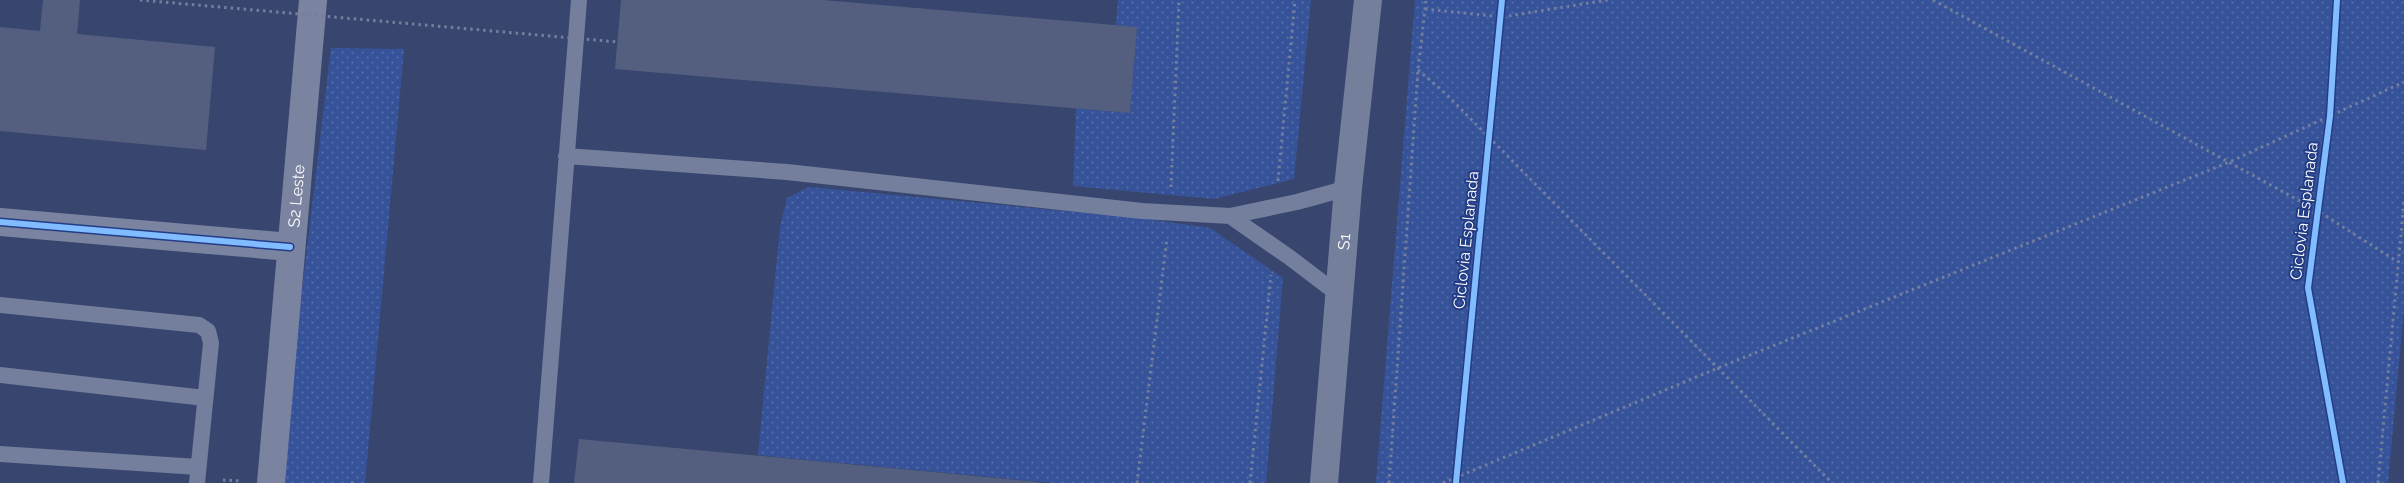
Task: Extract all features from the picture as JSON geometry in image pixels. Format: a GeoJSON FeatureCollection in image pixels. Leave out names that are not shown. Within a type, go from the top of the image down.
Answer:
{"type":"FeatureCollection","features":[{"type":"Feature","properties":{"kind":"highway","name":"S1"},"geometry":{"type":"LineString","coordinates":[[1324,483],[1348,188],[1368,0]]}},
{"type":"Feature","properties":{"kind":"main road","name":"S2 Leste"},"geometry":{"type":"LineString","coordinates":[[271,483],[290,246],[313,0]]}},
{"type":"Feature","properties":{"kind":"main road"},"geometry":{"type":"LineString","coordinates":[[0,222],[290,246]]}},
{"type":"Feature","properties":{"kind":"lane"},"geometry":{"type":"LineString","coordinates":[[541,483],[579,0]]}},
{"type":"Feature","properties":{"kind":"lane"},"geometry":{"type":"LineString","coordinates":[[566,156],[787,172],[1170,213],[1230,216],[1297,202],[1348,188]]}},
{"type":"Feature","properties":{"kind":"lane"},"geometry":{"type":"LineString","coordinates":[[1230,216],[1339,295]]}},
{"type":"Feature","properties":{"kind":"lane"},"geometry":{"type":"LineString","coordinates":[[0,305],[199,325],[208,331],[212,343],[197,476],[0,454]]}},
{"type":"Feature","properties":{"kind":"lane"},"geometry":{"type":"LineString","coordinates":[[0,375],[206,398]]}},
{"type":"Feature","properties":{"kind":"path"},"geometry":{"type":"LineString","coordinates":[[140,0],[618,42]]}},
{"type":"Feature","properties":{"kind":"path"},"geometry":{"type":"LineString","coordinates":[[1137,483],[1170,213],[1179,0]]}},
{"type":"Feature","properties":{"kind":"path"},"geometry":{"type":"LineString","coordinates":[[1389,483],[1418,70],[1426,0]]}},
{"type":"Feature","properties":{"kind":"path"},"geometry":{"type":"LineString","coordinates":[[1425,9],[1502,17],[1608,0]]}},
{"type":"Feature","properties":{"kind":"path"},"geometry":{"type":"LineString","coordinates":[[1933,0],[2318,212],[2398,262]]}},
{"type":"Feature","properties":{"kind":"path"},"geometry":{"type":"LineString","coordinates":[[1501,26],[1502,9]]}},
{"type":"Feature","properties":{"kind":"path"},"geometry":{"type":"LineString","coordinates":[[1418,70],[1445,93],[1832,483]]}},
{"type":"Feature","properties":{"kind":"path"},"geometry":{"type":"LineString","coordinates":[[1443,483],[1456,480],[1718,368],[2228,163],[2404,82]]}},
{"type":"Feature","properties":{"kind":"path"},"geometry":{"type":"LineString","coordinates":[[1489,148],[1491,129]]}},
{"type":"Feature","properties":{"kind":"path"},"geometry":{"type":"LineString","coordinates":[[2378,483],[2404,201]]}},
{"type":"Feature","properties":{"kind":"path"},"geometry":{"type":"LineString","coordinates":[[1456,480],[1457,468]]}},
{"type":"Feature","properties":{"kind":"path"},"geometry":{"type":"LineString","coordinates":[[197,476],[242,481]]}},
{"type":"Feature","properties":{"kind":"path"},"geometry":{"type":"LineString","coordinates":[[351,483],[356,483]]}},
{"type":"Feature","properties":{"kind":"shaded area"},"geometry":{"type":"Polygon","coordinates":[[[1118,0],[1311,0],[1294,179],[1214,199],[1073,186],[1076,108],[1130,113],[1137,27],[1116,25],[1118,0]]]}},
{"type":"Feature","properties":{"kind":"shaded area"},"geometry":{"type":"Polygon","coordinates":[[[1415,0],[2404,0],[2404,307],[2388,483],[1376,483],[1415,0]]]}},
{"type":"Feature","properties":{"kind":"shaded area"},"geometry":{"type":"Polygon","coordinates":[[[331,48],[404,49],[365,483],[279,483],[331,48]]]}},
{"type":"Feature","properties":{"kind":"shaded area"},"geometry":{"type":"Polygon","coordinates":[[[809,187],[1140,218],[1210,228],[1283,278],[1266,483],[1054,483],[758,455],[780,227],[787,198],[809,187]]]}},
{"type":"Feature","properties":{"kind":"building"},"geometry":{"type":"Polygon","coordinates":[[[43,0],[80,0],[77,34],[215,47],[206,150],[0,131],[0,27],[40,31],[43,0]]]}},
{"type":"Feature","properties":{"kind":"building"},"geometry":{"type":"Polygon","coordinates":[[[621,0],[823,0],[1137,27],[1130,113],[615,69],[621,0]]]}},
{"type":"Feature","properties":{"kind":"building"},"geometry":{"type":"Polygon","coordinates":[[[579,439],[1039,482],[1039,483],[574,483],[579,439]]]}},
{"type":"Feature","properties":{"kind":"cycle path","name":"Ciclovia Esplanada"},"geometry":{"type":"LineString","coordinates":[[1456,483],[1502,0]]}},
{"type":"Feature","properties":{"kind":"cycle path","name":"Ciclovia Esplanada"},"geometry":{"type":"LineString","coordinates":[[2337,0],[2330,116],[2308,288],[2343,483]]}},
{"type":"Feature","properties":{"kind":"cycle path"},"geometry":{"type":"LineString","coordinates":[[0,222],[290,247]]}}]}
